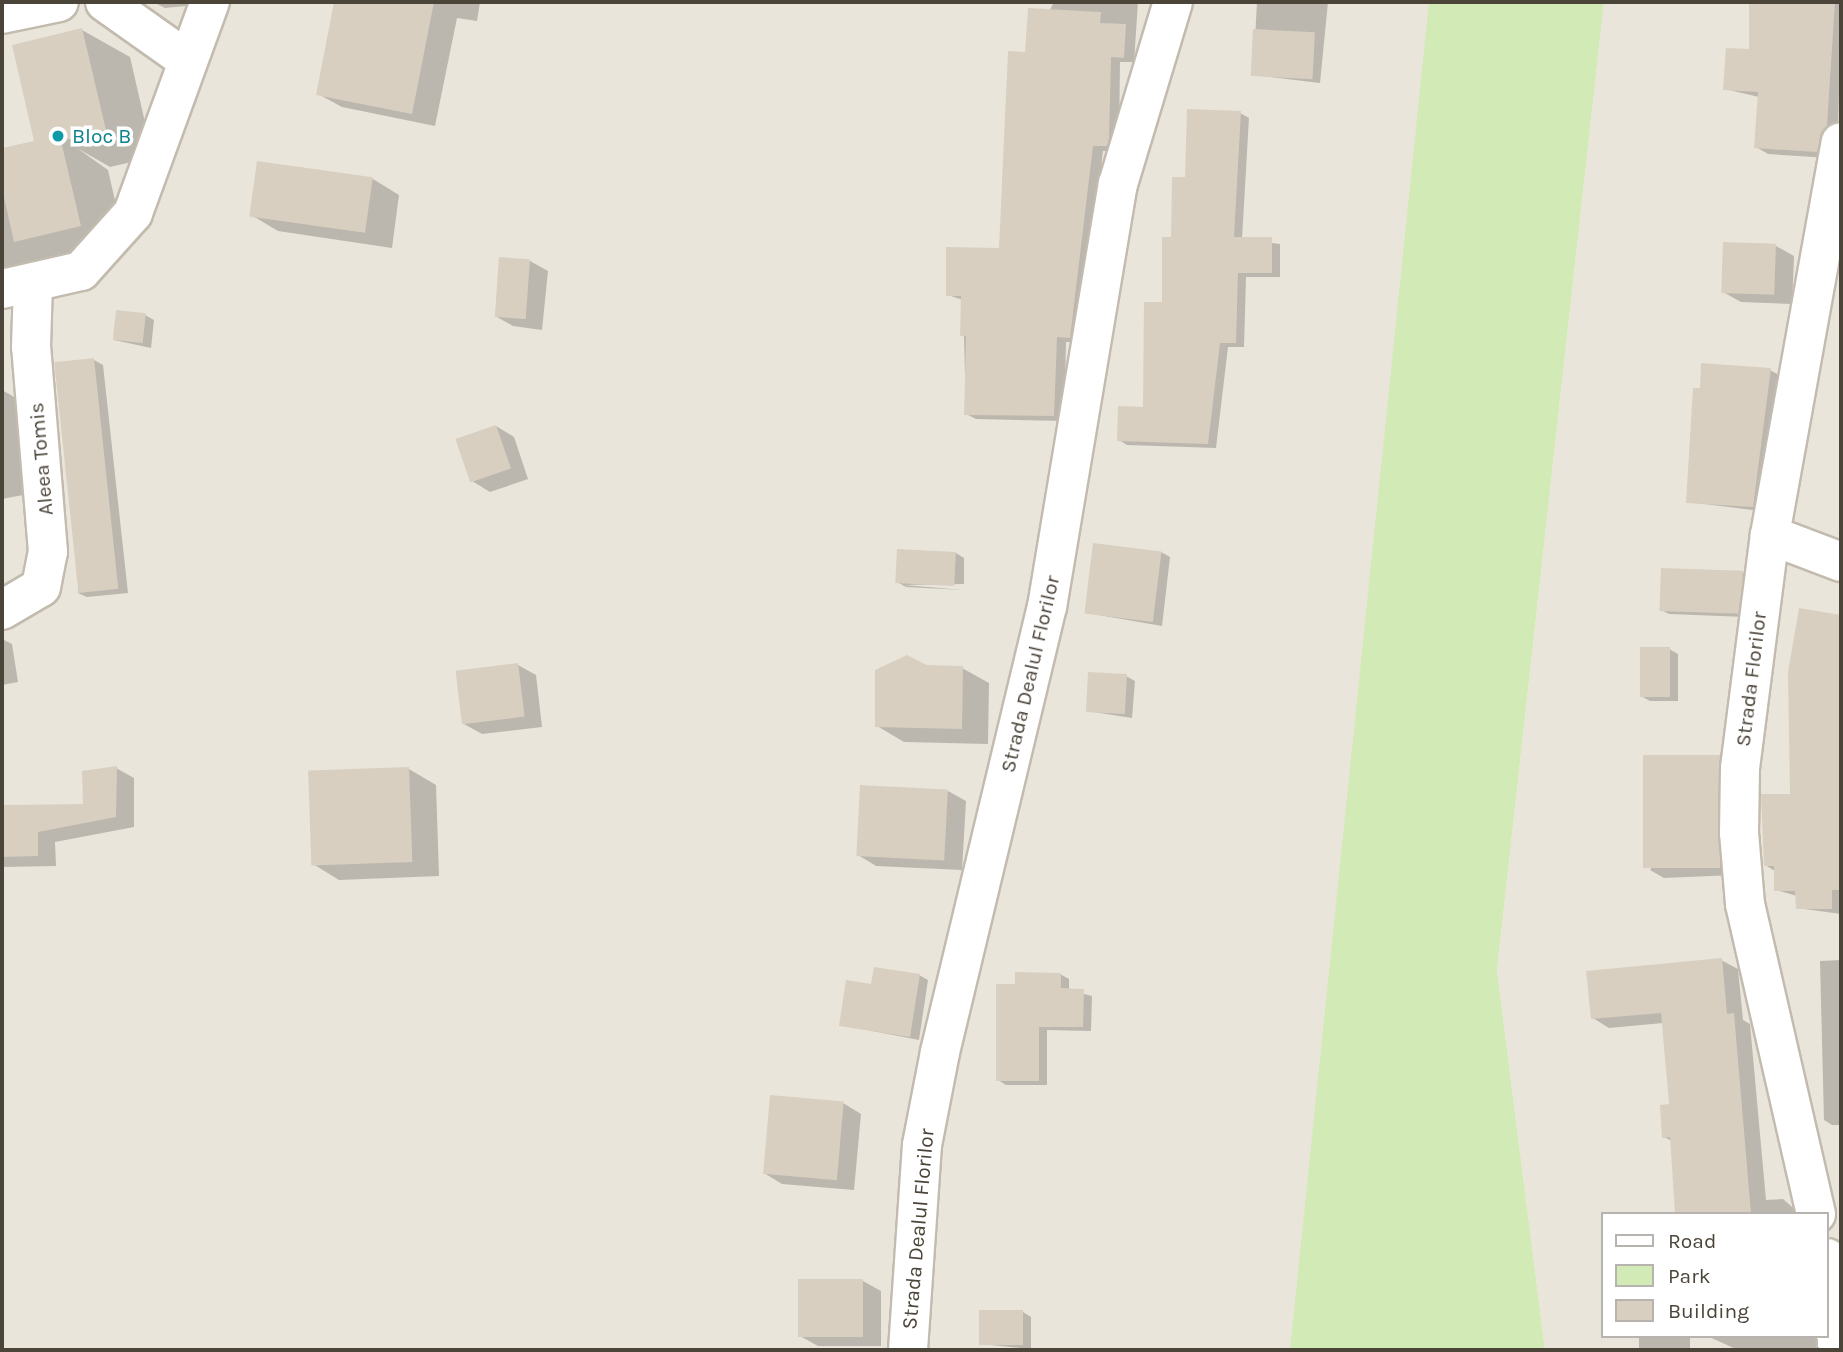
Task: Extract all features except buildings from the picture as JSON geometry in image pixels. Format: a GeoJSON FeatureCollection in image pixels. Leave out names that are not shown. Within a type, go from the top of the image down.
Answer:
{"type":"FeatureCollection","features":[{"type":"Feature","properties":{"kind":"street"},"geometry":{"type":"LineString","coordinates":[[2,14],[59,2]]}},
{"type":"Feature","properties":{"kind":"street"},"geometry":{"type":"LineString","coordinates":[[105,2],[187,60]]}},
{"type":"Feature","properties":{"kind":"street"},"geometry":{"type":"LineString","coordinates":[[17,287],[81,271],[132,213],[210,2]]}},
{"type":"Feature","properties":{"kind":"street","name":"Strada Dealul Florilor"},"geometry":{"type":"LineString","coordinates":[[908,1350],[922,1145],[940,1052],[1047,607],[1118,184],[1173,2]]}},
{"type":"Feature","properties":{"kind":"street","name":"Strada Florilor"},"geometry":{"type":"LineString","coordinates":[[1816,1212],[1745,904],[1739,833],[1740,768],[1770,535],[1841,142]]}},
{"type":"Feature","properties":{"kind":"street","name":"Aleea Tomis"},"geometry":{"type":"LineString","coordinates":[[2,610],[41,587],[48,552],[31,347],[17,287]]}},
{"type":"Feature","properties":{"kind":"street"},"geometry":{"type":"LineString","coordinates":[[1770,535],[1841,562]]}},
{"type":"Feature","properties":{"kind":"street"},"geometry":{"type":"LineString","coordinates":[[1829,1275],[1838,1350]]}},
{"type":"Feature","properties":{"kind":"shaded area"},"geometry":{"type":"Polygon","coordinates":[[[2,2],[1429,2],[1429,1350],[2,1350],[2,2]]]}},
{"type":"Feature","properties":{"kind":"shaded area"},"geometry":{"type":"Polygon","coordinates":[[[1604,2],[1841,2],[1841,1350],[1545,1350],[1497,970],[1604,2]]]}},
{"type":"Feature","properties":{"kind":"green space"},"geometry":{"type":"Polygon","coordinates":[[[1429,2],[1604,2],[1497,970],[1545,1350],[1290,1350],[1429,2]]]}},
{"type":"Feature","properties":{"kind":"place","name":"Bloc B"},"geometry":{"type":"Point","coordinates":[58,136]}}]}
